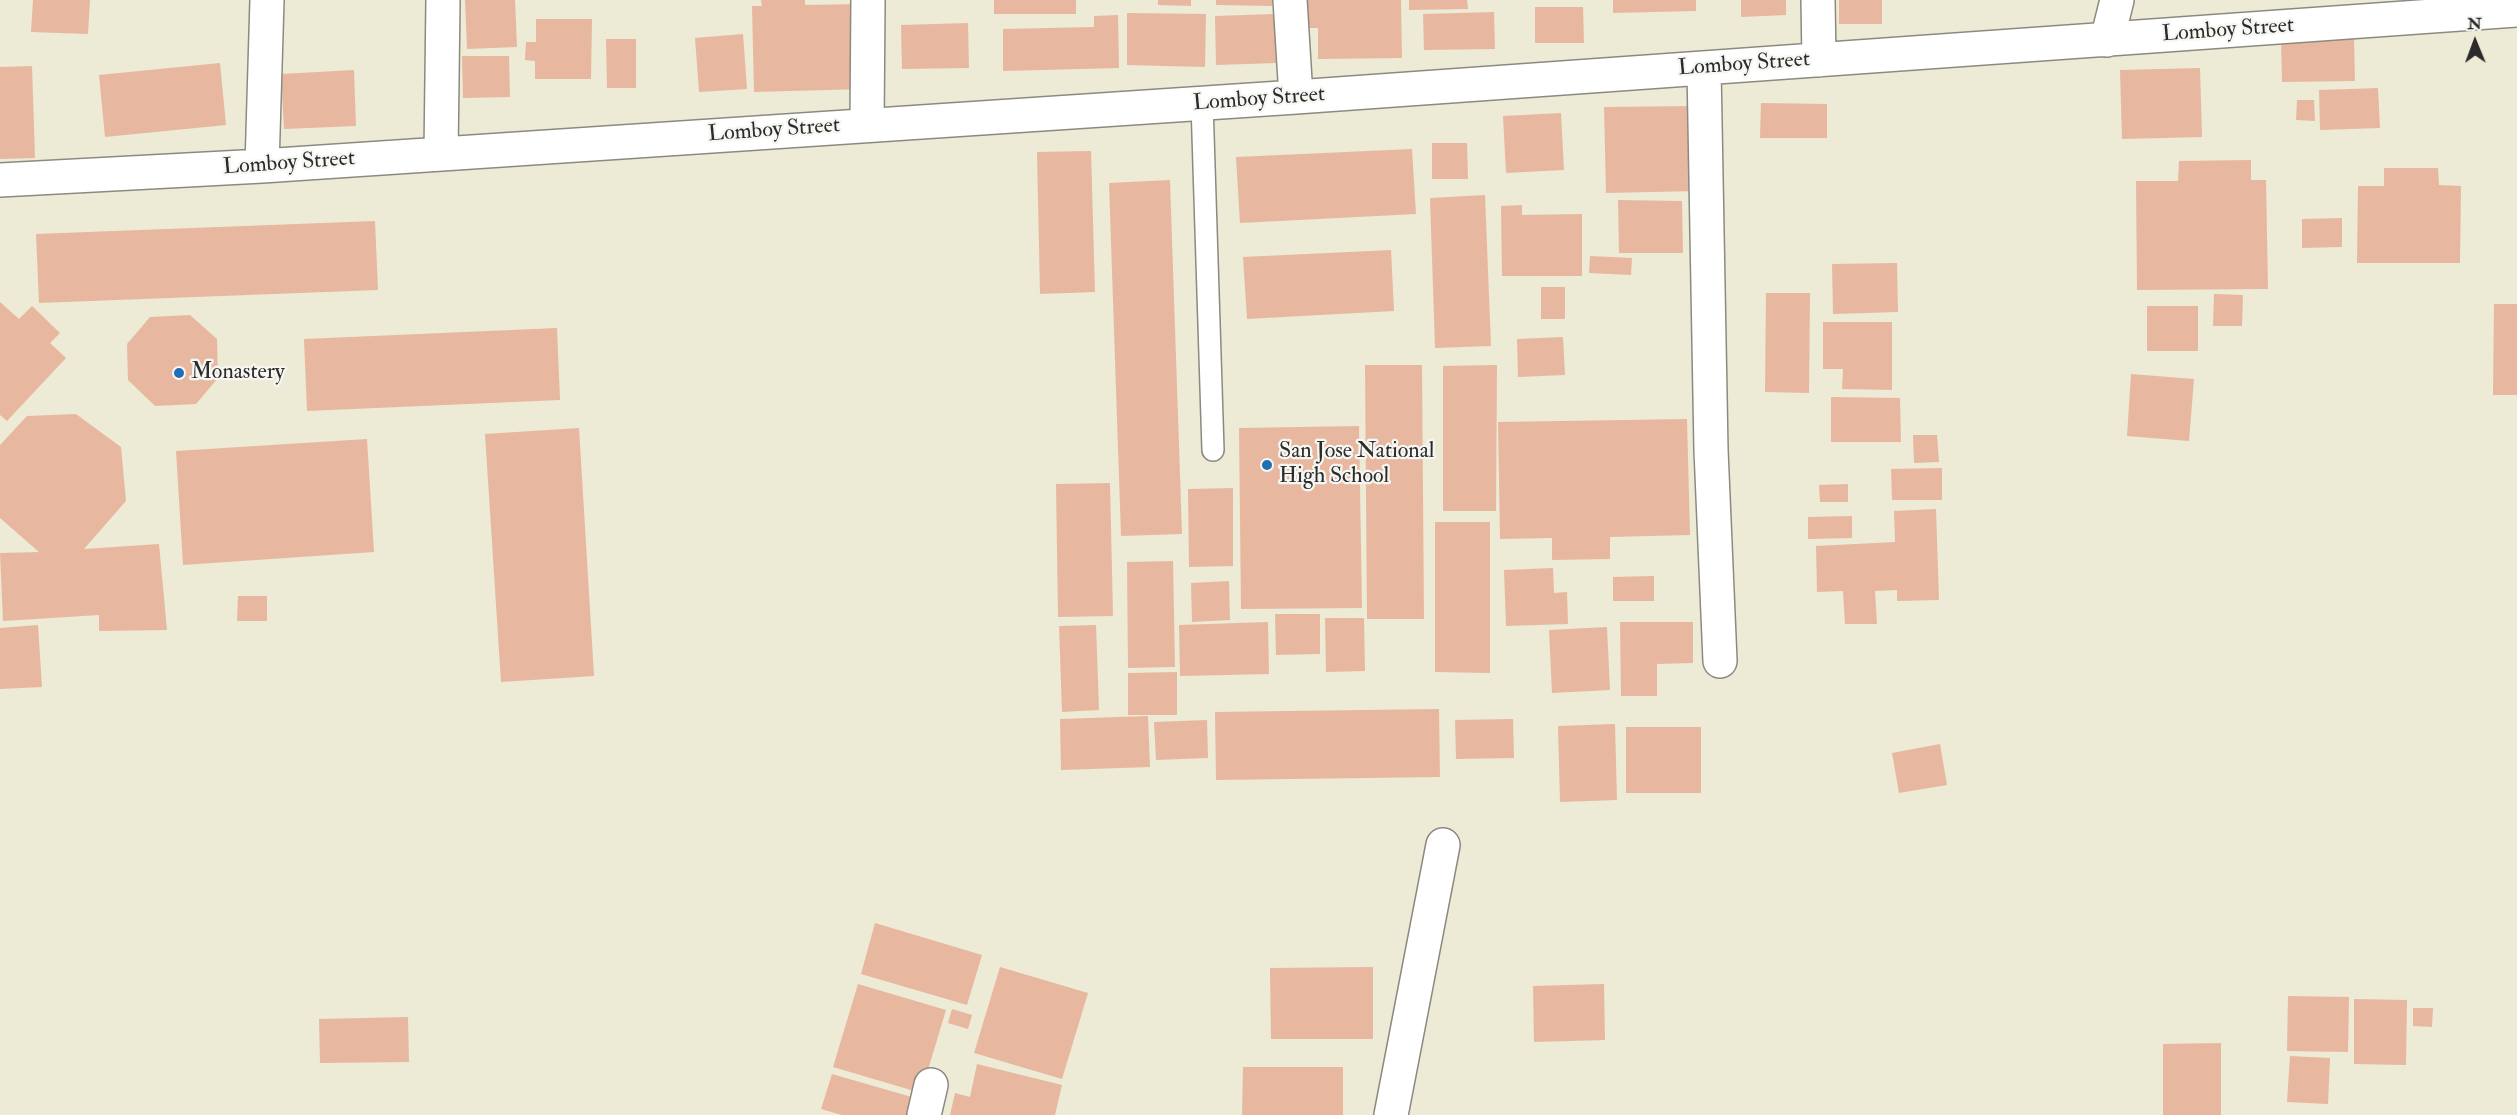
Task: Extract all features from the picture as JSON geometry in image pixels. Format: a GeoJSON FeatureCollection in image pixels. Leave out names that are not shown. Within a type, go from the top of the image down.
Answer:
{"type":"FeatureCollection","features":[{"type":"Feature","properties":{"kind":"street"},"geometry":{"type":"LineString","coordinates":[[262,166],[267,0]]}},
{"type":"Feature","properties":{"kind":"street"},"geometry":{"type":"LineString","coordinates":[[441,154],[443,0]]}},
{"type":"Feature","properties":{"kind":"street"},"geometry":{"type":"LineString","coordinates":[[867,125],[868,0]]}},
{"type":"Feature","properties":{"kind":"street"},"geometry":{"type":"LineString","coordinates":[[1290,0],[1296,97]]}},
{"type":"Feature","properties":{"kind":"street"},"geometry":{"type":"LineString","coordinates":[[1818,0],[1819,60]]}},
{"type":"Feature","properties":{"kind":"street"},"geometry":{"type":"LineString","coordinates":[[2108,40],[2117,0]]}},
{"type":"Feature","properties":{"kind":"street","name":"Lomboy Street"},"geometry":{"type":"LineString","coordinates":[[0,180],[262,166],[2108,40],[2328,12],[2517,10]]}},
{"type":"Feature","properties":{"kind":"street"},"geometry":{"type":"LineString","coordinates":[[1704,68],[1712,450],[1720,661]]}},
{"type":"Feature","properties":{"kind":"street"},"geometry":{"type":"LineString","coordinates":[[1391,1115],[1443,846]]}},
{"type":"Feature","properties":{"kind":"lane"},"geometry":{"type":"LineString","coordinates":[[1202,103],[1213,450]]}},
{"type":"Feature","properties":{"kind":"building"},"geometry":{"type":"Polygon","coordinates":[[[33,0],[90,0],[88,34],[31,32],[33,0]]]}},
{"type":"Feature","properties":{"kind":"building"},"geometry":{"type":"Polygon","coordinates":[[[465,0],[515,0],[517,47],[467,49],[465,0]]]}},
{"type":"Feature","properties":{"kind":"building"},"geometry":{"type":"Polygon","coordinates":[[[761,0],[805,0],[805,5],[860,4],[862,89],[754,92],[752,6],[762,6],[761,0]]]}},
{"type":"Feature","properties":{"kind":"building"},"geometry":{"type":"Polygon","coordinates":[[[994,0],[1076,0],[1076,14],[994,14],[994,0]]]}},
{"type":"Feature","properties":{"kind":"building"},"geometry":{"type":"Polygon","coordinates":[[[1158,0],[1191,0],[1191,6],[1158,5],[1158,0]]]}},
{"type":"Feature","properties":{"kind":"building"},"geometry":{"type":"Polygon","coordinates":[[[1216,0],[1272,0],[1272,6],[1216,5],[1216,0]]]}},
{"type":"Feature","properties":{"kind":"building"},"geometry":{"type":"Polygon","coordinates":[[[1304,0],[1401,0],[1402,58],[1318,59],[1318,28],[1303,28],[1304,0]]]}},
{"type":"Feature","properties":{"kind":"building"},"geometry":{"type":"Polygon","coordinates":[[[1409,0],[1467,0],[1468,9],[1409,10],[1409,0]]]}},
{"type":"Feature","properties":{"kind":"building"},"geometry":{"type":"Polygon","coordinates":[[[1613,0],[1696,0],[1696,11],[1613,13],[1613,0]]]}},
{"type":"Feature","properties":{"kind":"building"},"geometry":{"type":"Polygon","coordinates":[[[1741,0],[1786,0],[1786,15],[1741,17],[1741,0]]]}},
{"type":"Feature","properties":{"kind":"building"},"geometry":{"type":"Polygon","coordinates":[[[1839,0],[1882,0],[1882,24],[1839,24],[1839,0]]]}},
{"type":"Feature","properties":{"kind":"building"},"geometry":{"type":"Polygon","coordinates":[[[1535,7],[1583,7],[1584,43],[1535,43],[1535,7]]]}},
{"type":"Feature","properties":{"kind":"building"},"geometry":{"type":"Polygon","coordinates":[[[1494,12],[1495,49],[1424,50],[1423,14],[1494,12]]]}},
{"type":"Feature","properties":{"kind":"building"},"geometry":{"type":"Polygon","coordinates":[[[1127,13],[1206,14],[1205,67],[1127,65],[1127,13]]]}},
{"type":"Feature","properties":{"kind":"building"},"geometry":{"type":"Polygon","coordinates":[[[1274,14],[1276,63],[1216,65],[1215,16],[1274,14]]]}},
{"type":"Feature","properties":{"kind":"building"},"geometry":{"type":"Polygon","coordinates":[[[1118,15],[1119,68],[1003,71],[1003,29],[1094,27],[1094,16],[1118,15]]]}},
{"type":"Feature","properties":{"kind":"building"},"geometry":{"type":"Polygon","coordinates":[[[536,19],[592,19],[591,79],[535,79],[535,61],[525,60],[526,42],[536,42],[536,19]]]}},
{"type":"Feature","properties":{"kind":"building"},"geometry":{"type":"Polygon","coordinates":[[[968,23],[969,68],[902,69],[901,25],[968,23]]]}},
{"type":"Feature","properties":{"kind":"building"},"geometry":{"type":"Polygon","coordinates":[[[743,34],[747,89],[699,92],[695,38],[743,34]]]}},
{"type":"Feature","properties":{"kind":"building"},"geometry":{"type":"Polygon","coordinates":[[[2354,38],[2355,81],[2282,82],[2281,39],[2354,38]]]}},
{"type":"Feature","properties":{"kind":"building"},"geometry":{"type":"Polygon","coordinates":[[[606,39],[636,39],[636,88],[607,88],[606,39]]]}},
{"type":"Feature","properties":{"kind":"building"},"geometry":{"type":"Polygon","coordinates":[[[462,56],[509,56],[510,97],[463,98],[462,56]]]}},
{"type":"Feature","properties":{"kind":"building"},"geometry":{"type":"Polygon","coordinates":[[[220,63],[226,125],[105,137],[99,75],[220,63]]]}},
{"type":"Feature","properties":{"kind":"building"},"geometry":{"type":"Polygon","coordinates":[[[32,66],[35,158],[0,159],[0,67],[32,66]]]}},
{"type":"Feature","properties":{"kind":"building"},"geometry":{"type":"Polygon","coordinates":[[[2200,68],[2202,137],[2122,139],[2120,70],[2200,68]]]}},
{"type":"Feature","properties":{"kind":"building"},"geometry":{"type":"Polygon","coordinates":[[[354,70],[356,126],[284,129],[281,74],[354,70]]]}},
{"type":"Feature","properties":{"kind":"building"},"geometry":{"type":"Polygon","coordinates":[[[2378,88],[2380,128],[2320,130],[2319,90],[2378,88]]]}},
{"type":"Feature","properties":{"kind":"building"},"geometry":{"type":"Polygon","coordinates":[[[2297,100],[2314,100],[2315,121],[2296,120],[2297,100]]]}},
{"type":"Feature","properties":{"kind":"building"},"geometry":{"type":"Polygon","coordinates":[[[1761,103],[1827,104],[1827,138],[1760,138],[1761,103]]]}},
{"type":"Feature","properties":{"kind":"building"},"geometry":{"type":"Polygon","coordinates":[[[1696,106],[1698,191],[1606,193],[1604,107],[1696,106]]]}},
{"type":"Feature","properties":{"kind":"building"},"geometry":{"type":"Polygon","coordinates":[[[1561,113],[1564,170],[1506,173],[1503,116],[1561,113]]]}},
{"type":"Feature","properties":{"kind":"building"},"geometry":{"type":"Polygon","coordinates":[[[1432,143],[1467,143],[1468,179],[1432,179],[1432,143]]]}},
{"type":"Feature","properties":{"kind":"building"},"geometry":{"type":"Polygon","coordinates":[[[1412,149],[1416,214],[1240,223],[1236,157],[1412,149]]]}},
{"type":"Feature","properties":{"kind":"building"},"geometry":{"type":"Polygon","coordinates":[[[1091,151],[1095,292],[1040,294],[1037,152],[1091,151]]]}},
{"type":"Feature","properties":{"kind":"building"},"geometry":{"type":"Polygon","coordinates":[[[2251,160],[2251,180],[2266,180],[2268,289],[2137,290],[2136,181],[2178,181],[2179,161],[2251,160]]]}},
{"type":"Feature","properties":{"kind":"building"},"geometry":{"type":"Polygon","coordinates":[[[2384,168],[2438,168],[2439,185],[2461,186],[2460,263],[2357,263],[2358,186],[2384,186],[2384,168]]]}},
{"type":"Feature","properties":{"kind":"building"},"geometry":{"type":"Polygon","coordinates":[[[1170,180],[1182,534],[1121,536],[1109,183],[1170,180]]]}},
{"type":"Feature","properties":{"kind":"building"},"geometry":{"type":"Polygon","coordinates":[[[1485,195],[1491,346],[1435,348],[1430,198],[1485,195]]]}},
{"type":"Feature","properties":{"kind":"building"},"geometry":{"type":"Polygon","coordinates":[[[1618,200],[1682,201],[1683,253],[1619,253],[1618,200]]]}},
{"type":"Feature","properties":{"kind":"building"},"geometry":{"type":"Polygon","coordinates":[[[1522,205],[1522,215],[1582,214],[1582,276],[1502,276],[1501,206],[1522,205]]]}},
{"type":"Feature","properties":{"kind":"building"},"geometry":{"type":"Polygon","coordinates":[[[2342,218],[2342,247],[2302,248],[2302,219],[2342,218]]]}},
{"type":"Feature","properties":{"kind":"building"},"geometry":{"type":"Polygon","coordinates":[[[375,221],[378,290],[39,303],[36,234],[375,221]]]}},
{"type":"Feature","properties":{"kind":"building"},"geometry":{"type":"Polygon","coordinates":[[[1391,250],[1394,311],[1247,319],[1243,257],[1391,250]]]}},
{"type":"Feature","properties":{"kind":"building"},"geometry":{"type":"Polygon","coordinates":[[[1590,256],[1632,258],[1631,275],[1589,273],[1590,256]]]}},
{"type":"Feature","properties":{"kind":"building"},"geometry":{"type":"Polygon","coordinates":[[[1897,263],[1898,312],[1833,314],[1832,264],[1897,263]]]}},
{"type":"Feature","properties":{"kind":"building"},"geometry":{"type":"Polygon","coordinates":[[[1541,287],[1565,287],[1565,319],[1541,319],[1541,287]]]}},
{"type":"Feature","properties":{"kind":"building"},"geometry":{"type":"Polygon","coordinates":[[[1766,293],[1810,293],[1809,393],[1765,392],[1766,293]]]}},
{"type":"Feature","properties":{"kind":"building"},"geometry":{"type":"Polygon","coordinates":[[[2214,294],[2243,295],[2242,326],[2213,326],[2214,294]]]}},
{"type":"Feature","properties":{"kind":"building"},"geometry":{"type":"Polygon","coordinates":[[[0,302],[19,319],[32,306],[60,333],[50,343],[66,358],[7,421],[0,415],[0,302]]]}},
{"type":"Feature","properties":{"kind":"building"},"geometry":{"type":"Polygon","coordinates":[[[2494,304],[2517,304],[2517,395],[2493,395],[2494,304]]]}},
{"type":"Feature","properties":{"kind":"building"},"geometry":{"type":"Polygon","coordinates":[[[2147,306],[2198,306],[2198,351],[2147,351],[2147,306]]]}},
{"type":"Feature","properties":{"kind":"building"},"geometry":{"type":"Polygon","coordinates":[[[190,315],[217,339],[218,378],[196,404],[155,406],[128,380],[127,344],[150,317],[190,315]]]}},
{"type":"Feature","properties":{"kind":"building"},"geometry":{"type":"Polygon","coordinates":[[[1823,322],[1892,322],[1892,390],[1842,389],[1843,369],[1823,369],[1823,322]]]}},
{"type":"Feature","properties":{"kind":"building"},"geometry":{"type":"Polygon","coordinates":[[[557,328],[560,400],[307,411],[304,339],[557,328]]]}},
{"type":"Feature","properties":{"kind":"building"},"geometry":{"type":"Polygon","coordinates":[[[1563,337],[1565,375],[1518,377],[1517,339],[1563,337]]]}},
{"type":"Feature","properties":{"kind":"building"},"geometry":{"type":"Polygon","coordinates":[[[1365,365],[1422,365],[1424,619],[1367,619],[1365,365]]]}},
{"type":"Feature","properties":{"kind":"building"},"geometry":{"type":"Polygon","coordinates":[[[1497,365],[1496,511],[1443,511],[1443,366],[1497,365]]]}},
{"type":"Feature","properties":{"kind":"building"},"geometry":{"type":"Polygon","coordinates":[[[2131,374],[2194,379],[2189,441],[2127,436],[2131,374]]]}},
{"type":"Feature","properties":{"kind":"building"},"geometry":{"type":"Polygon","coordinates":[[[1831,397],[1900,398],[1901,442],[1831,442],[1831,397]]]}},
{"type":"Feature","properties":{"kind":"building"},"geometry":{"type":"Polygon","coordinates":[[[76,414],[121,447],[126,501],[84,549],[159,544],[167,630],[99,631],[99,615],[3,621],[0,553],[39,552],[0,518],[0,445],[27,416],[76,414]]]}},
{"type":"Feature","properties":{"kind":"building"},"geometry":{"type":"Polygon","coordinates":[[[1687,419],[1690,535],[1610,537],[1610,559],[1552,560],[1552,538],[1500,539],[1498,422],[1687,419]]]}},
{"type":"Feature","properties":{"kind":"building"},"geometry":{"type":"Polygon","coordinates":[[[1359,426],[1362,608],[1241,609],[1239,428],[1359,426]]]}},
{"type":"Feature","properties":{"kind":"building"},"geometry":{"type":"Polygon","coordinates":[[[579,428],[594,676],[501,682],[485,434],[579,428]]]}},
{"type":"Feature","properties":{"kind":"building"},"geometry":{"type":"Polygon","coordinates":[[[1913,435],[1937,435],[1939,462],[1914,463],[1913,435]]]}},
{"type":"Feature","properties":{"kind":"building"},"geometry":{"type":"Polygon","coordinates":[[[367,439],[374,552],[183,565],[176,451],[367,439]]]}},
{"type":"Feature","properties":{"kind":"building"},"geometry":{"type":"Polygon","coordinates":[[[1942,468],[1942,500],[1892,500],[1891,469],[1942,468]]]}},
{"type":"Feature","properties":{"kind":"building"},"geometry":{"type":"Polygon","coordinates":[[[1110,483],[1113,616],[1058,617],[1056,484],[1110,483]]]}},
{"type":"Feature","properties":{"kind":"building"},"geometry":{"type":"Polygon","coordinates":[[[1848,484],[1848,502],[1820,502],[1819,485],[1848,484]]]}},
{"type":"Feature","properties":{"kind":"building"},"geometry":{"type":"Polygon","coordinates":[[[1233,488],[1233,566],[1189,567],[1188,489],[1233,488]]]}},
{"type":"Feature","properties":{"kind":"building"},"geometry":{"type":"Polygon","coordinates":[[[1936,509],[1939,600],[1897,601],[1897,590],[1875,591],[1877,624],[1845,624],[1843,591],[1817,592],[1816,546],[1895,542],[1894,511],[1936,509]]]}},
{"type":"Feature","properties":{"kind":"building"},"geometry":{"type":"Polygon","coordinates":[[[1852,516],[1852,538],[1808,539],[1808,517],[1852,516]]]}},
{"type":"Feature","properties":{"kind":"building"},"geometry":{"type":"Polygon","coordinates":[[[1435,522],[1490,522],[1490,673],[1435,672],[1435,522]]]}},
{"type":"Feature","properties":{"kind":"building"},"geometry":{"type":"Polygon","coordinates":[[[1173,561],[1175,667],[1128,668],[1127,562],[1173,561]]]}},
{"type":"Feature","properties":{"kind":"building"},"geometry":{"type":"Polygon","coordinates":[[[1553,568],[1554,593],[1567,592],[1568,624],[1506,626],[1504,570],[1553,568]]]}},
{"type":"Feature","properties":{"kind":"building"},"geometry":{"type":"Polygon","coordinates":[[[1654,576],[1654,601],[1613,601],[1613,577],[1654,576]]]}},
{"type":"Feature","properties":{"kind":"building"},"geometry":{"type":"Polygon","coordinates":[[[1229,581],[1230,620],[1192,622],[1191,583],[1229,581]]]}},
{"type":"Feature","properties":{"kind":"building"},"geometry":{"type":"Polygon","coordinates":[[[238,596],[267,596],[267,621],[237,621],[238,596]]]}},
{"type":"Feature","properties":{"kind":"building"},"geometry":{"type":"Polygon","coordinates":[[[1275,614],[1320,614],[1320,654],[1276,655],[1275,614]]]}},
{"type":"Feature","properties":{"kind":"building"},"geometry":{"type":"Polygon","coordinates":[[[1325,618],[1364,618],[1365,671],[1326,672],[1325,618]]]}},
{"type":"Feature","properties":{"kind":"building"},"geometry":{"type":"Polygon","coordinates":[[[1268,622],[1269,674],[1180,676],[1179,625],[1268,622]]]}},
{"type":"Feature","properties":{"kind":"building"},"geometry":{"type":"Polygon","coordinates":[[[1620,622],[1693,622],[1693,663],[1657,664],[1657,696],[1621,696],[1620,622]]]}},
{"type":"Feature","properties":{"kind":"building"},"geometry":{"type":"Polygon","coordinates":[[[38,625],[42,687],[0,689],[0,628],[38,625]]]}},
{"type":"Feature","properties":{"kind":"building"},"geometry":{"type":"Polygon","coordinates":[[[1096,625],[1099,710],[1062,712],[1059,626],[1096,625]]]}},
{"type":"Feature","properties":{"kind":"building"},"geometry":{"type":"Polygon","coordinates":[[[1607,627],[1610,690],[1552,693],[1549,630],[1607,627]]]}},
{"type":"Feature","properties":{"kind":"building"},"geometry":{"type":"Polygon","coordinates":[[[1177,672],[1177,715],[1128,715],[1128,673],[1177,672]]]}},
{"type":"Feature","properties":{"kind":"building"},"geometry":{"type":"Polygon","coordinates":[[[1439,709],[1440,777],[1216,780],[1215,712],[1439,709]]]}},
{"type":"Feature","properties":{"kind":"building"},"geometry":{"type":"Polygon","coordinates":[[[1148,716],[1150,767],[1061,770],[1060,719],[1148,716]]]}},
{"type":"Feature","properties":{"kind":"building"},"geometry":{"type":"Polygon","coordinates":[[[1513,719],[1514,758],[1456,759],[1455,720],[1513,719]]]}},
{"type":"Feature","properties":{"kind":"building"},"geometry":{"type":"Polygon","coordinates":[[[1207,720],[1208,758],[1156,760],[1154,722],[1207,720]]]}},
{"type":"Feature","properties":{"kind":"building"},"geometry":{"type":"Polygon","coordinates":[[[1615,724],[1617,800],[1560,802],[1558,726],[1615,724]]]}},
{"type":"Feature","properties":{"kind":"building"},"geometry":{"type":"Polygon","coordinates":[[[1626,727],[1701,727],[1701,793],[1626,793],[1626,727]]]}},
{"type":"Feature","properties":{"kind":"building"},"geometry":{"type":"Polygon","coordinates":[[[1940,744],[1947,785],[1899,793],[1892,753],[1940,744]]]}},
{"type":"Feature","properties":{"kind":"building"},"geometry":{"type":"Polygon","coordinates":[[[875,923],[982,955],[967,1005],[861,974],[875,923]]]}},
{"type":"Feature","properties":{"kind":"building"},"geometry":{"type":"Polygon","coordinates":[[[1000,967],[1088,993],[1062,1079],[974,1053],[1000,967]]]}},
{"type":"Feature","properties":{"kind":"building"},"geometry":{"type":"Polygon","coordinates":[[[1373,967],[1373,1039],[1271,1039],[1270,968],[1373,967]]]}},
{"type":"Feature","properties":{"kind":"building"},"geometry":{"type":"Polygon","coordinates":[[[858,984],[946,1010],[921,1093],[833,1067],[858,984]]]}},
{"type":"Feature","properties":{"kind":"building"},"geometry":{"type":"Polygon","coordinates":[[[1604,984],[1605,1040],[1534,1042],[1533,986],[1604,984]]]}},
{"type":"Feature","properties":{"kind":"building"},"geometry":{"type":"Polygon","coordinates":[[[2288,996],[2349,997],[2348,1052],[2287,1051],[2288,996]]]}},
{"type":"Feature","properties":{"kind":"building"},"geometry":{"type":"Polygon","coordinates":[[[2354,999],[2407,1000],[2406,1065],[2354,1064],[2354,999]]]}},
{"type":"Feature","properties":{"kind":"building"},"geometry":{"type":"Polygon","coordinates":[[[2413,1008],[2433,1008],[2432,1027],[2413,1026],[2413,1008]]]}},
{"type":"Feature","properties":{"kind":"building"},"geometry":{"type":"Polygon","coordinates":[[[952,1009],[972,1015],[968,1029],[948,1023],[952,1009]]]}},
{"type":"Feature","properties":{"kind":"building"},"geometry":{"type":"Polygon","coordinates":[[[408,1017],[409,1062],[320,1063],[319,1019],[408,1017]]]}},
{"type":"Feature","properties":{"kind":"building"},"geometry":{"type":"Polygon","coordinates":[[[2221,1043],[2221,1115],[2163,1115],[2163,1044],[2221,1043]]]}},
{"type":"Feature","properties":{"kind":"building"},"geometry":{"type":"Polygon","coordinates":[[[2290,1056],[2330,1058],[2328,1104],[2287,1102],[2290,1056]]]}},
{"type":"Feature","properties":{"kind":"building"},"geometry":{"type":"Polygon","coordinates":[[[977,1064],[1062,1085],[1055,1115],[950,1115],[955,1093],[970,1097],[977,1064]]]}},
{"type":"Feature","properties":{"kind":"building"},"geometry":{"type":"Polygon","coordinates":[[[1243,1067],[1343,1067],[1343,1115],[1242,1115],[1243,1067]]]}},
{"type":"Feature","properties":{"kind":"building"},"geometry":{"type":"Polygon","coordinates":[[[832,1074],[915,1098],[910,1115],[842,1115],[821,1109],[832,1074]]]}},
{"type":"Feature","properties":{"kind":"place","name":"Monastery"},"geometry":{"type":"Point","coordinates":[179,373]}},
{"type":"Feature","properties":{"kind":"place","name":"San Jose National High School"},"geometry":{"type":"Point","coordinates":[1267,465]}}]}
